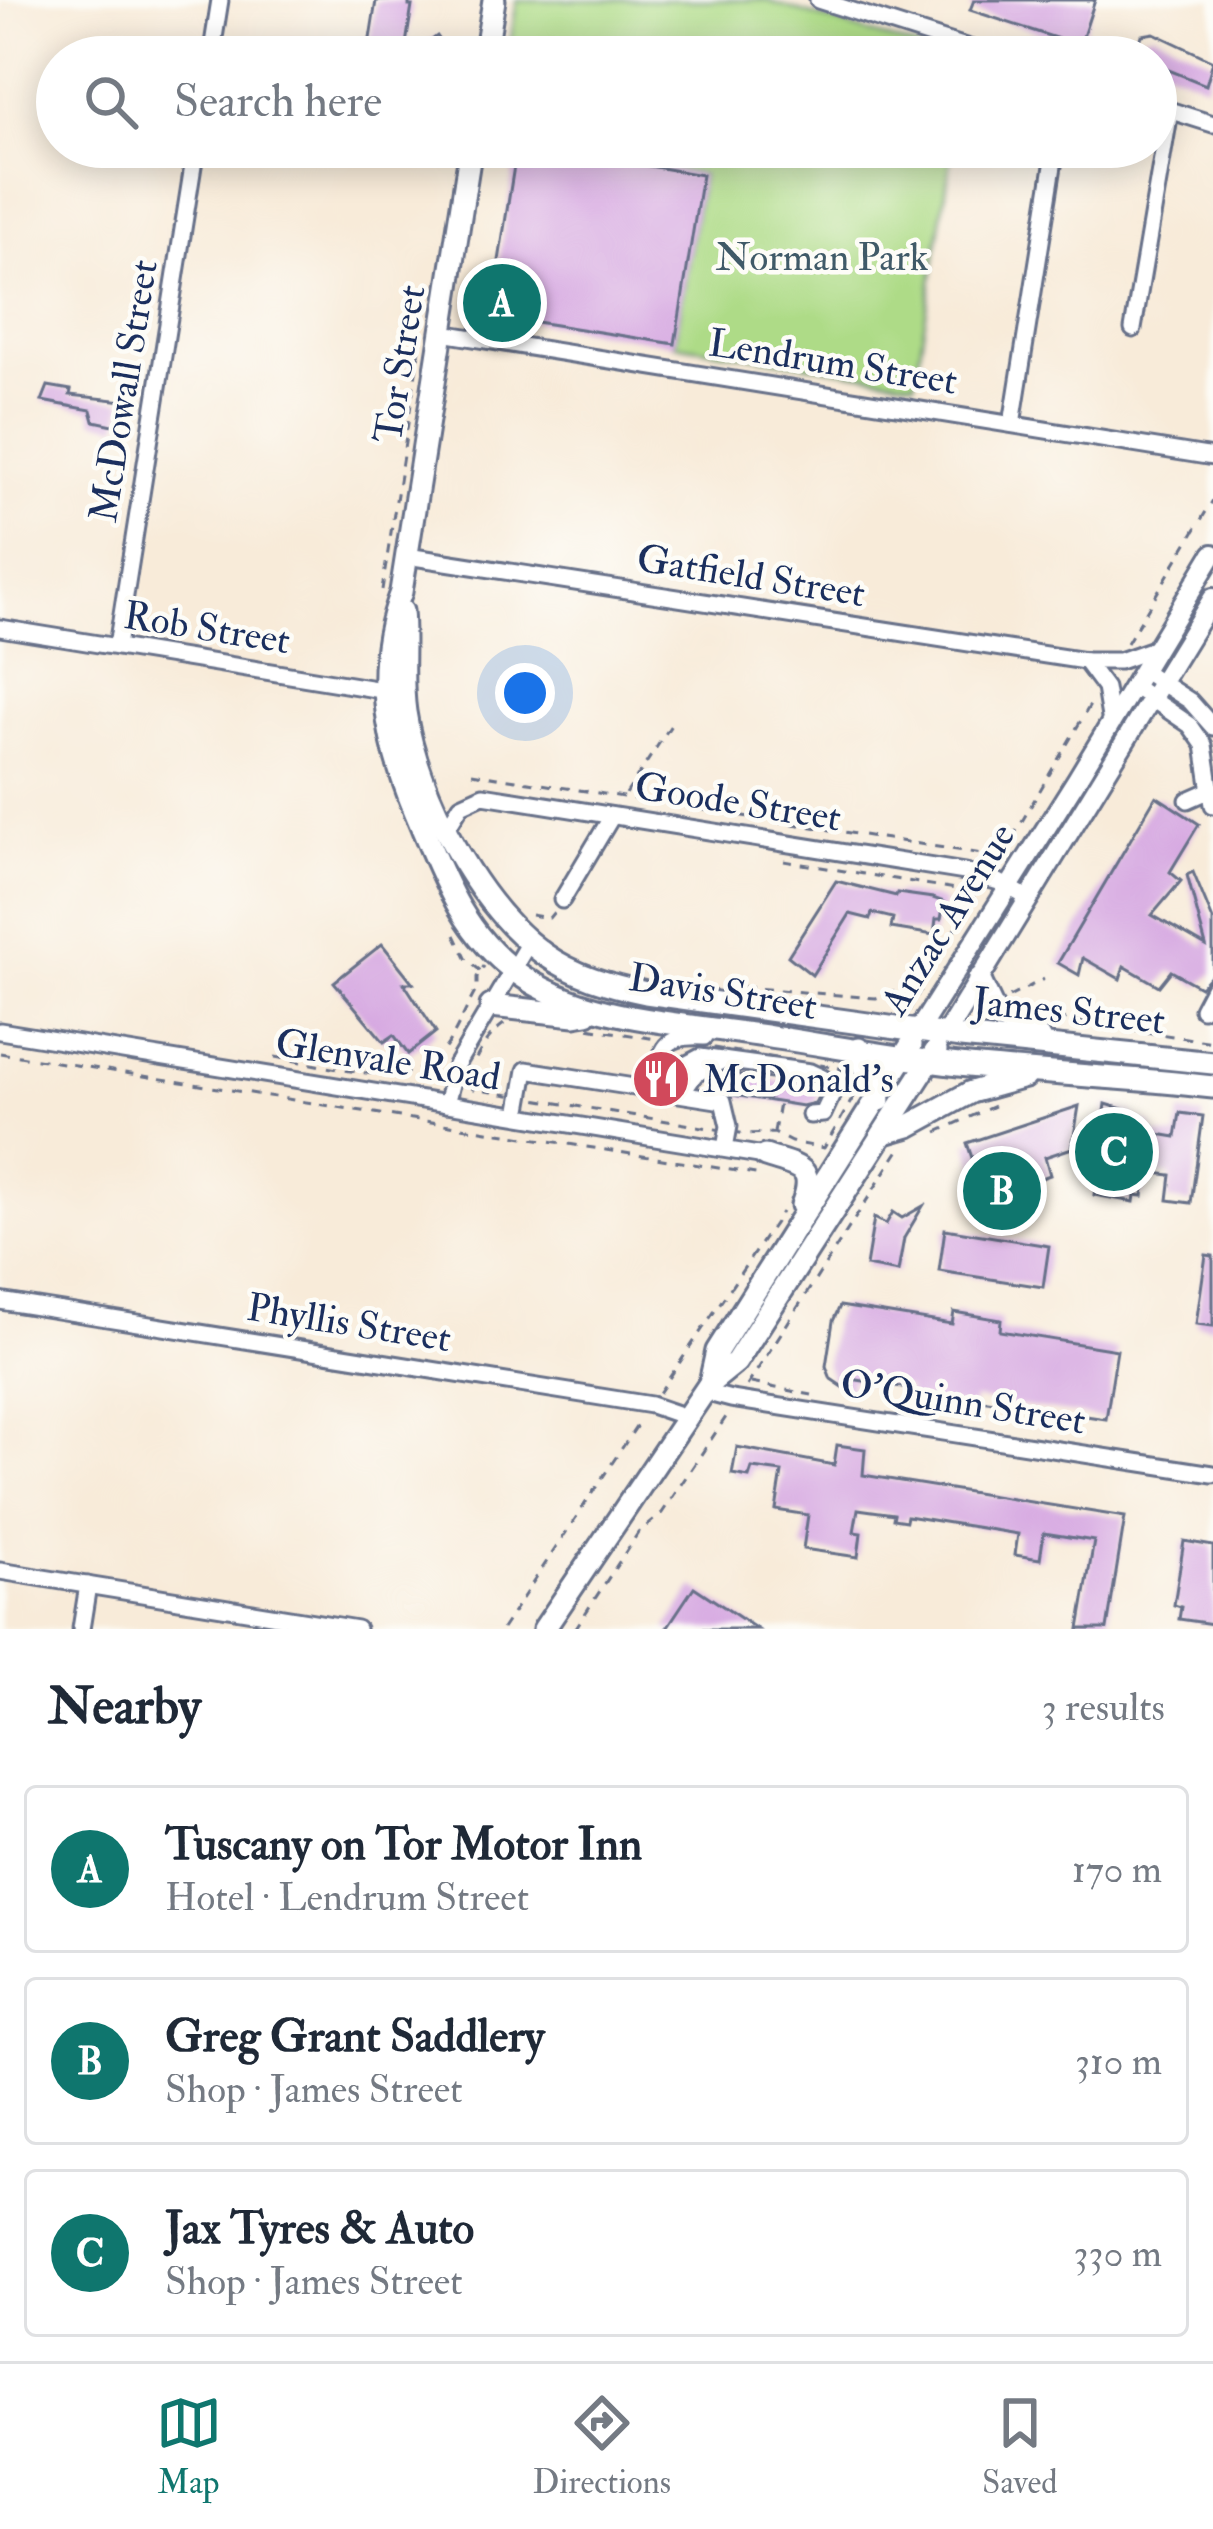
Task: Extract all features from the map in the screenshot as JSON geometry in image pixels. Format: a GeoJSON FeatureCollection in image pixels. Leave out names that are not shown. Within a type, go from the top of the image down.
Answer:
{"type":"FeatureCollection","features":[{"type":"Feature","properties":{"kind":"highway"},"geometry":{"type":"LineString","coordinates":[[488,36],[494,0]]}},
{"type":"Feature","properties":{"kind":"highway","name":"Tor Street"},"geometry":{"type":"LineString","coordinates":[[467,168],[432,331],[401,592],[390,740],[402,781],[452,896],[473,931],[512,970]]}},
{"type":"Feature","properties":{"kind":"highway","name":"Tor Street"},"geometry":{"type":"LineString","coordinates":[[393,692],[447,828],[492,902],[529,942]]}},
{"type":"Feature","properties":{"kind":"highway","name":"Davis Street"},"geometry":{"type":"LineString","coordinates":[[529,942],[566,968],[608,985],[913,1022]]}},
{"type":"Feature","properties":{"kind":"highway","name":"Davis Street"},"geometry":{"type":"LineString","coordinates":[[512,970],[548,993],[599,1010],[931,1060]]}},
{"type":"Feature","properties":{"kind":"highway"},"geometry":{"type":"LineString","coordinates":[[979,979],[996,1015],[1050,1043]]}},
{"type":"Feature","properties":{"kind":"highway"},"geometry":{"type":"LineString","coordinates":[[491,1006],[575,1015],[599,1010]]}},
{"type":"Feature","properties":{"kind":"highway","name":"James Street"},"geometry":{"type":"LineString","coordinates":[[913,1022],[945,1034],[1213,1063]]}},
{"type":"Feature","properties":{"kind":"highway","name":"Anzac Avenue"},"geometry":{"type":"LineString","coordinates":[[707,1388],[717,1351],[906,1056],[913,1022]]}},
{"type":"Feature","properties":{"kind":"highway","name":"Anzac Avenue"},"geometry":{"type":"LineString","coordinates":[[544,1629],[686,1417],[707,1388],[736,1362],[892,1140],[945,1034]]}},
{"type":"Feature","properties":{"kind":"highway"},"geometry":{"type":"LineString","coordinates":[[860,1049],[880,1100]]}},
{"type":"Feature","properties":{"kind":"highway","name":"James Street"},"geometry":{"type":"LineString","coordinates":[[931,1060],[1213,1087]]}},
{"type":"Feature","properties":{"kind":"highway"},"geometry":{"type":"LineString","coordinates":[[892,1140],[971,1092],[1042,1072]]}},
{"type":"Feature","properties":{"kind":"highway"},"geometry":{"type":"LineString","coordinates":[[765,1166],[797,1167],[810,1184],[787,1245]]}},
{"type":"Feature","properties":{"kind":"main road","name":"Anzac Avenue"},"geometry":{"type":"LineString","coordinates":[[913,1022],[1010,888],[1213,554]]}},
{"type":"Feature","properties":{"kind":"main road","name":"Anzac Avenue"},"geometry":{"type":"LineString","coordinates":[[945,1034],[1213,598]]}},
{"type":"Feature","properties":{"kind":"street"},"geometry":{"type":"LineString","coordinates":[[214,36],[220,0]]}},
{"type":"Feature","properties":{"kind":"street"},"geometry":{"type":"LineString","coordinates":[[818,0],[931,36]]}},
{"type":"Feature","properties":{"kind":"street"},"geometry":{"type":"LineString","coordinates":[[1177,112],[1213,124]]}},
{"type":"Feature","properties":{"kind":"street","name":"McDowall Street"},"geometry":{"type":"LineString","coordinates":[[117,646],[193,168]]}},
{"type":"Feature","properties":{"kind":"street"},"geometry":{"type":"LineString","coordinates":[[1012,424],[1053,168]]}},
{"type":"Feature","properties":{"kind":"street"},"geometry":{"type":"LineString","coordinates":[[1133,329],[1155,168]]}},
{"type":"Feature","properties":{"kind":"street","name":"Lendrum Street"},"geometry":{"type":"LineString","coordinates":[[432,331],[1213,457]]}},
{"type":"Feature","properties":{"kind":"street","name":"Gatfield Street"},"geometry":{"type":"LineString","coordinates":[[406,556],[1085,661],[1119,661],[1156,648]]}},
{"type":"Feature","properties":{"kind":"street","name":"Rob Street"},"geometry":{"type":"LineString","coordinates":[[0,628],[393,692]]}},
{"type":"Feature","properties":{"kind":"street"},"geometry":{"type":"LineString","coordinates":[[1085,661],[1105,688],[1111,723]]}},
{"type":"Feature","properties":{"kind":"street"},"geometry":{"type":"LineString","coordinates":[[1138,678],[1190,701],[1213,727]]}},
{"type":"Feature","properties":{"kind":"street"},"geometry":{"type":"LineString","coordinates":[[1157,690],[1209,743],[1212,794],[1188,800]]}},
{"type":"Feature","properties":{"kind":"street","name":"Goode Street"},"geometry":{"type":"LineString","coordinates":[[447,828],[460,805],[483,795],[965,872],[1030,899]]}},
{"type":"Feature","properties":{"kind":"street"},"geometry":{"type":"LineString","coordinates":[[562,900],[612,816]]}},
{"type":"Feature","properties":{"kind":"street"},"geometry":{"type":"LineString","coordinates":[[446,1104],[456,1065],[529,942]]}},
{"type":"Feature","properties":{"kind":"street"},"geometry":{"type":"LineString","coordinates":[[1202,1009],[1213,988]]}},
{"type":"Feature","properties":{"kind":"street"},"geometry":{"type":"LineString","coordinates":[[655,1090],[660,1055],[668,1042],[730,1030]]}},
{"type":"Feature","properties":{"kind":"street","name":"Glenvale Road"},"geometry":{"type":"LineString","coordinates":[[0,1031],[725,1148],[765,1166]]}},
{"type":"Feature","properties":{"kind":"street"},"geometry":{"type":"LineString","coordinates":[[684,1091],[704,1068],[725,1060],[819,1075],[829,1088],[830,1106],[823,1114],[810,1115]]}},
{"type":"Feature","properties":{"kind":"street"},"geometry":{"type":"LineString","coordinates":[[518,1115],[526,1070],[684,1091],[723,1101],[729,1126],[725,1148]]}},
{"type":"Feature","properties":{"kind":"street","name":"Phyllis Street"},"geometry":{"type":"LineString","coordinates":[[0,1300],[650,1405],[686,1417]]}},
{"type":"Feature","properties":{"kind":"street","name":"O'Quinn Street"},"geometry":{"type":"LineString","coordinates":[[707,1388],[737,1400],[1213,1474]]}},
{"type":"Feature","properties":{"kind":"street"},"geometry":{"type":"LineString","coordinates":[[0,1571],[357,1629]]}},
{"type":"Feature","properties":{"kind":"street"},"geometry":{"type":"LineString","coordinates":[[81,1629],[88,1585]]}},
{"type":"Feature","properties":{"kind":"path"},"geometry":{"type":"LineString","coordinates":[[380,604],[432,331]]}},
{"type":"Feature","properties":{"kind":"path"},"geometry":{"type":"LineString","coordinates":[[1120,651],[1213,500]]}},
{"type":"Feature","properties":{"kind":"path"},"geometry":{"type":"LineString","coordinates":[[472,773],[1001,857],[1097,693]]}},
{"type":"Feature","properties":{"kind":"path"},"geometry":{"type":"LineString","coordinates":[[624,797],[673,722]]}},
{"type":"Feature","properties":{"kind":"path"},"geometry":{"type":"LineString","coordinates":[[981,865],[983,854]]}},
{"type":"Feature","properties":{"kind":"path"},"geometry":{"type":"LineString","coordinates":[[784,861],[975,890],[926,981],[913,1022]]}},
{"type":"Feature","properties":{"kind":"path"},"geometry":{"type":"LineString","coordinates":[[519,914],[549,918],[562,900]]}},
{"type":"Feature","properties":{"kind":"path"},"geometry":{"type":"LineString","coordinates":[[274,1057],[394,1075],[420,1070],[436,1060],[477,988],[483,967]]}},
{"type":"Feature","properties":{"kind":"path"},"geometry":{"type":"LineString","coordinates":[[1013,1006],[1003,997],[1013,997],[1043,979]]}},
{"type":"Feature","properties":{"kind":"path"},"geometry":{"type":"LineString","coordinates":[[729,986],[876,998],[926,981]]}},
{"type":"Feature","properties":{"kind":"path"},"geometry":{"type":"LineString","coordinates":[[1027,1013],[1213,1042]]}},
{"type":"Feature","properties":{"kind":"path"},"geometry":{"type":"LineString","coordinates":[[0,1053],[765,1166]]}},
{"type":"Feature","properties":{"kind":"path"},"geometry":{"type":"LineString","coordinates":[[774,1133],[779,1103]]}},
{"type":"Feature","properties":{"kind":"path"},"geometry":{"type":"LineString","coordinates":[[921,1139],[964,1119]]}},
{"type":"Feature","properties":{"kind":"path"},"geometry":{"type":"LineString","coordinates":[[574,1629],[638,1533],[662,1513],[737,1400],[892,1140]]}},
{"type":"Feature","properties":{"kind":"path"},"geometry":{"type":"LineString","coordinates":[[807,1175],[824,1148]]}},
{"type":"Feature","properties":{"kind":"path"},"geometry":{"type":"LineString","coordinates":[[502,1629],[785,1207]]}},
{"type":"Feature","properties":{"kind":"green space"},"geometry":{"type":"Polygon","coordinates":[[[517,0],[765,0],[879,36],[511,36],[517,0]]]}},
{"type":"Feature","properties":{"kind":"green space","name":"Norman Park"},"geometry":{"type":"Polygon","coordinates":[[[661,168],[950,168],[915,382],[675,344],[702,175],[661,168]]]}},
{"type":"Feature","properties":{"kind":"building"},"geometry":{"type":"Polygon","coordinates":[[[409,0],[407,36],[370,36],[376,1],[409,0]]]}},
{"type":"Feature","properties":{"kind":"building"},"geometry":{"type":"Polygon","coordinates":[[[974,0],[1095,0],[1083,36],[1049,36],[970,10],[974,0]]]}},
{"type":"Feature","properties":{"kind":"building"},"geometry":{"type":"Polygon","coordinates":[[[1177,44],[1213,61],[1206,85],[1177,73],[1177,44]]]}},
{"type":"Feature","properties":{"kind":"building"},"geometry":{"type":"Polygon","coordinates":[[[514,168],[661,168],[702,175],[675,344],[499,316],[492,305],[514,168]]]}},
{"type":"Feature","properties":{"kind":"building"},"geometry":{"type":"Polygon","coordinates":[[[48,386],[71,390],[70,395],[124,401],[118,426],[94,421],[91,410],[42,401],[48,386]]]}},
{"type":"Feature","properties":{"kind":"building"},"geometry":{"type":"Polygon","coordinates":[[[1156,796],[1199,824],[1170,872],[1181,881],[1152,915],[1206,946],[1187,875],[1193,872],[1213,920],[1213,973],[1200,987],[1171,971],[1159,986],[1124,966],[1120,979],[1083,958],[1079,975],[1058,963],[1156,796]]]}},
{"type":"Feature","properties":{"kind":"building"},"geometry":{"type":"Polygon","coordinates":[[[836,881],[944,902],[934,935],[891,928],[893,918],[850,914],[812,975],[788,956],[836,881]]]}},
{"type":"Feature","properties":{"kind":"building"},"geometry":{"type":"Polygon","coordinates":[[[382,944],[413,983],[404,983],[436,1032],[408,1054],[394,1035],[384,1042],[334,982],[382,944]]]}},
{"type":"Feature","properties":{"kind":"building","name":"McDonald's"},"geometry":{"type":"Polygon","coordinates":[[[727,1073],[807,1084],[818,1097],[815,1103],[802,1106],[733,1095],[735,1085],[725,1083],[727,1073]]]}},
{"type":"Feature","properties":{"kind":"building"},"geometry":{"type":"Polygon","coordinates":[[[1106,1104],[1135,1113],[1133,1117],[1153,1125],[1152,1133],[1176,1137],[1180,1113],[1203,1116],[1191,1203],[1168,1200],[1171,1175],[1146,1172],[1143,1196],[1135,1195],[1134,1202],[1094,1195],[1106,1104]]]}},
{"type":"Feature","properties":{"kind":"building"},"geometry":{"type":"Polygon","coordinates":[[[1079,1106],[1072,1148],[1045,1157],[1050,1175],[1019,1186],[1022,1197],[990,1212],[967,1143],[1079,1106]]]}},
{"type":"Feature","properties":{"kind":"building"},"geometry":{"type":"Polygon","coordinates":[[[923,1206],[904,1238],[898,1272],[866,1266],[874,1218],[886,1224],[893,1212],[902,1218],[923,1206]]]}},
{"type":"Feature","properties":{"kind":"building"},"geometry":{"type":"Polygon","coordinates":[[[945,1229],[1049,1246],[1043,1287],[939,1271],[945,1229]]]}},
{"type":"Feature","properties":{"kind":"building"},"geometry":{"type":"Polygon","coordinates":[[[1206,1255],[1213,1256],[1213,1326],[1196,1324],[1206,1255]]]}},
{"type":"Feature","properties":{"kind":"building"},"geometry":{"type":"Polygon","coordinates":[[[840,1306],[952,1324],[954,1312],[1001,1320],[1000,1331],[1117,1350],[1106,1419],[974,1399],[973,1406],[907,1396],[908,1388],[851,1379],[850,1388],[843,1387],[831,1379],[826,1366],[840,1306]]]}},
{"type":"Feature","properties":{"kind":"building"},"geometry":{"type":"Polygon","coordinates":[[[837,1445],[865,1449],[863,1475],[1125,1517],[1107,1629],[1079,1629],[1094,1541],[1044,1533],[1040,1559],[1015,1555],[1018,1534],[907,1516],[906,1521],[893,1519],[894,1514],[858,1509],[854,1532],[861,1533],[858,1557],[803,1549],[808,1515],[776,1510],[782,1472],[752,1468],[749,1477],[732,1474],[737,1447],[834,1465],[837,1445]]]}},
{"type":"Feature","properties":{"kind":"building"},"geometry":{"type":"Polygon","coordinates":[[[1184,1541],[1213,1546],[1213,1624],[1179,1619],[1181,1607],[1174,1605],[1184,1541]]]}},
{"type":"Feature","properties":{"kind":"building"},"geometry":{"type":"Polygon","coordinates":[[[694,1587],[757,1629],[666,1629],[694,1587]]]}},
{"type":"Feature","properties":{"kind":"place","name":"Tuscany on Tor Motor Inn"},"geometry":{"type":"Point","coordinates":[502,303]}},
{"type":"Feature","properties":{"kind":"place","name":"McDonald's"},"geometry":{"type":"Point","coordinates":[661,1079]}},
{"type":"Feature","properties":{"kind":"place","name":"Jax Tyres & Auto"},"geometry":{"type":"Point","coordinates":[1114,1152]}},
{"type":"Feature","properties":{"kind":"place","name":"Greg Grant Saddlery"},"geometry":{"type":"Point","coordinates":[1002,1191]}}]}
